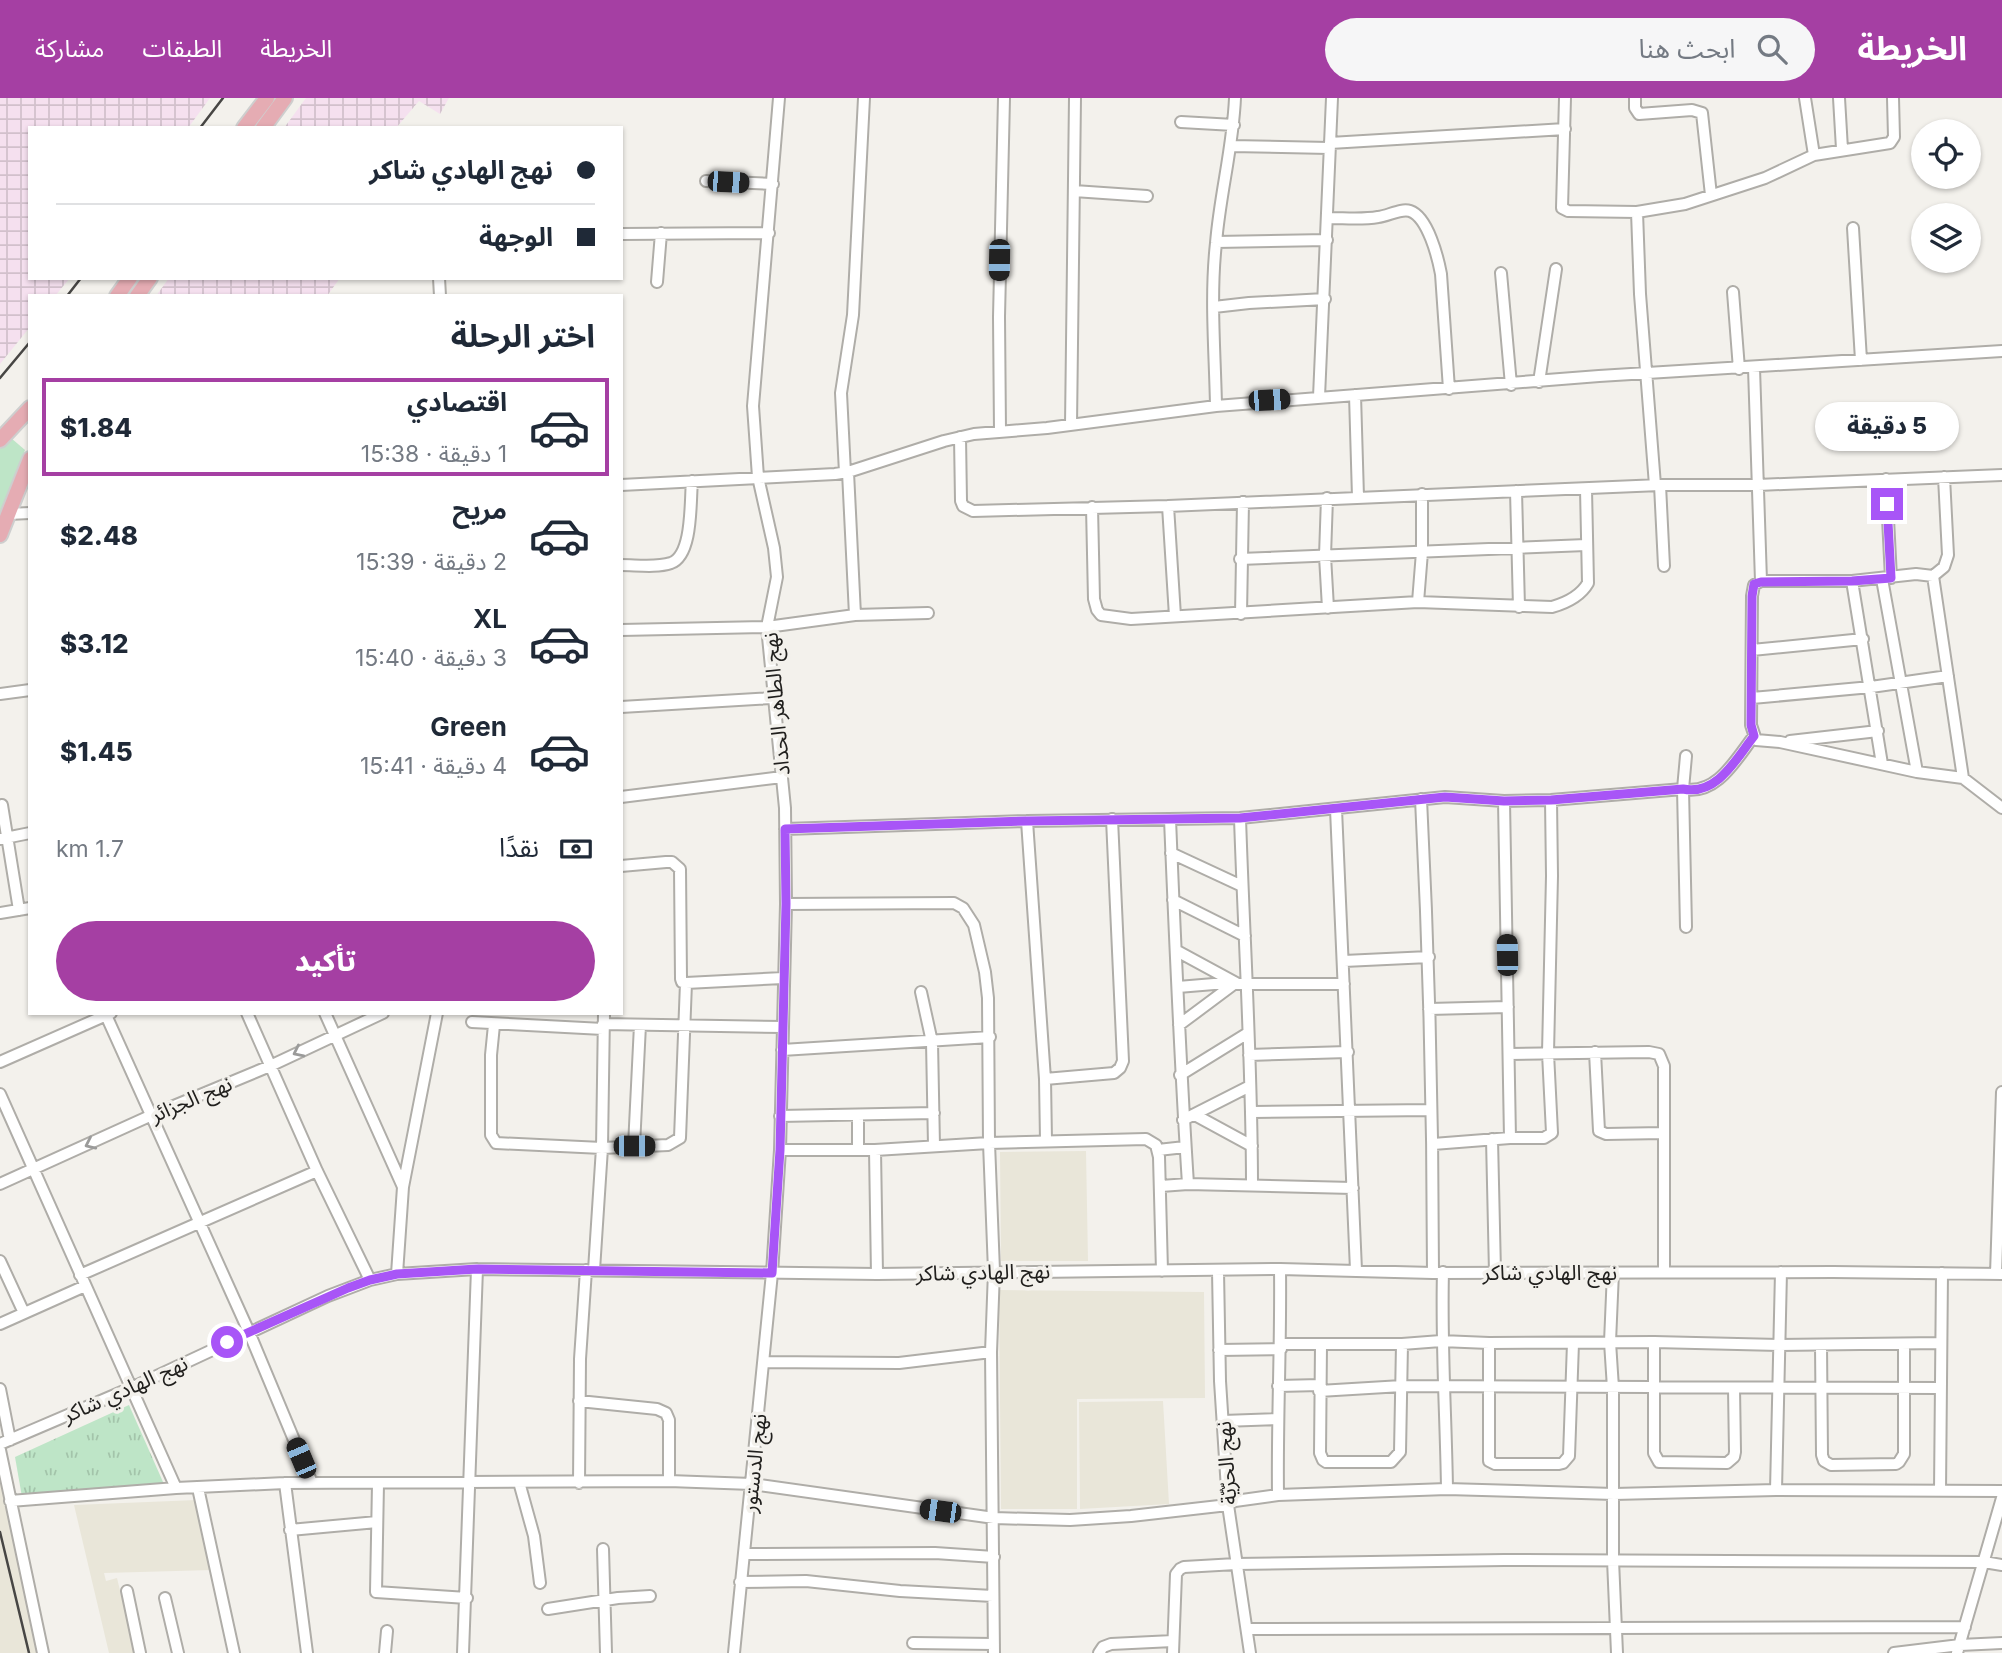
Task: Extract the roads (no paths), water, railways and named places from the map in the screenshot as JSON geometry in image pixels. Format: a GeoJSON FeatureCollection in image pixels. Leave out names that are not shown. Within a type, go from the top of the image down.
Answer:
{"type":"FeatureCollection","features":[{"type":"Feature","properties":{"kind":"main road"},"geometry":{"type":"LineString","coordinates":[[246,126],[273,101]]}},
{"type":"Feature","properties":{"kind":"main road"},"geometry":{"type":"LineString","coordinates":[[264,126],[273,101]]}},
{"type":"Feature","properties":{"kind":"main road"},"geometry":{"type":"LineString","coordinates":[[0,440],[28,410]]}},
{"type":"Feature","properties":{"kind":"main road"},"geometry":{"type":"LineString","coordinates":[[0,535],[28,464]]}},
{"type":"Feature","properties":{"kind":"street","name":"نهج الطاهر الحداد"},"geometry":{"type":"LineString","coordinates":[[772,1273],[780,1150],[786,904],[785,829],[767,627],[776,590],[776,564],[758,477],[753,406],[779,98]]}},
{"type":"Feature","properties":{"kind":"street"},"geometry":{"type":"LineString","coordinates":[[855,615],[841,393],[853,315],[864,98]]}},
{"type":"Feature","properties":{"kind":"street"},"geometry":{"type":"LineString","coordinates":[[1000,431],[999,317],[1004,98]]}},
{"type":"Feature","properties":{"kind":"street"},"geometry":{"type":"LineString","coordinates":[[1072,425],[1074,98]]}},
{"type":"Feature","properties":{"kind":"street"},"geometry":{"type":"LineString","coordinates":[[1216,406],[1216,242],[1234,125],[1235,98]]}},
{"type":"Feature","properties":{"kind":"street"},"geometry":{"type":"LineString","coordinates":[[1320,397],[1332,98]]}},
{"type":"Feature","properties":{"kind":"street"},"geometry":{"type":"LineString","coordinates":[[1565,98],[1562,208],[1564,211],[1637,212],[1685,204],[1765,178],[1814,155],[1890,143],[1894,136],[1893,98]]}},
{"type":"Feature","properties":{"kind":"street"},"geometry":{"type":"LineString","coordinates":[[1635,98],[1635,108],[1639,114],[1692,110],[1702,113],[1711,195]]}},
{"type":"Feature","properties":{"kind":"street"},"geometry":{"type":"LineString","coordinates":[[1805,98],[1814,155]]}},
{"type":"Feature","properties":{"kind":"street"},"geometry":{"type":"LineString","coordinates":[[1839,98],[1842,149]]}},
{"type":"Feature","properties":{"kind":"street"},"geometry":{"type":"LineString","coordinates":[[1181,122],[1234,125]]}},
{"type":"Feature","properties":{"kind":"street"},"geometry":{"type":"LineString","coordinates":[[1231,146],[1330,146],[1565,129]]}},
{"type":"Feature","properties":{"kind":"street"},"geometry":{"type":"LineString","coordinates":[[706,181],[773,184]]}},
{"type":"Feature","properties":{"kind":"street"},"geometry":{"type":"LineString","coordinates":[[1074,191],[1147,195]]}},
{"type":"Feature","properties":{"kind":"street"},"geometry":{"type":"LineString","coordinates":[[1328,218],[1377,218],[1408,210],[1414,213],[1426,228],[1438,257],[1441,274],[1449,389]]}},
{"type":"Feature","properties":{"kind":"street"},"geometry":{"type":"LineString","coordinates":[[1637,212],[1637,254],[1664,566]]}},
{"type":"Feature","properties":{"kind":"street"},"geometry":{"type":"LineString","coordinates":[[1853,228],[1861,360]]}},
{"type":"Feature","properties":{"kind":"street"},"geometry":{"type":"LineString","coordinates":[[657,282],[661,233]]}},
{"type":"Feature","properties":{"kind":"street"},"geometry":{"type":"LineString","coordinates":[[623,234],[769,233]]}},
{"type":"Feature","properties":{"kind":"street"},"geometry":{"type":"LineString","coordinates":[[1216,242],[1327,240]]}},
{"type":"Feature","properties":{"kind":"street"},"geometry":{"type":"LineString","coordinates":[[1539,382],[1556,269]]}},
{"type":"Feature","properties":{"kind":"street"},"geometry":{"type":"LineString","coordinates":[[1501,273],[1511,385]]}},
{"type":"Feature","properties":{"kind":"street"},"geometry":{"type":"LineString","coordinates":[[1733,292],[1739,369]]}},
{"type":"Feature","properties":{"kind":"street"},"geometry":{"type":"LineString","coordinates":[[1214,307],[1325,299]]}},
{"type":"Feature","properties":{"kind":"street"},"geometry":{"type":"LineString","coordinates":[[623,485],[846,473],[960,437],[1216,406],[1647,373],[2002,351]]}},
{"type":"Feature","properties":{"kind":"street"},"geometry":{"type":"LineString","coordinates":[[1754,368],[1761,582]]}},
{"type":"Feature","properties":{"kind":"street"},"geometry":{"type":"LineString","coordinates":[[1355,396],[1358,497]]}},
{"type":"Feature","properties":{"kind":"street"},"geometry":{"type":"LineString","coordinates":[[960,437],[960,492],[963,506],[967,509],[998,511],[1657,485],[1758,485],[2002,475]]}},
{"type":"Feature","properties":{"kind":"street"},"geometry":{"type":"LineString","coordinates":[[1878,731],[1780,742],[1759,741],[1754,736],[1751,725],[1752,589],[1756,583],[1761,582],[1852,581],[1916,574],[1933,576],[1944,567],[1948,555],[1944,477]]}},
{"type":"Feature","properties":{"kind":"street"},"geometry":{"type":"LineString","coordinates":[[1886,479],[1886,578],[1900,683],[1917,772]]}},
{"type":"Feature","properties":{"kind":"street"},"geometry":{"type":"LineString","coordinates":[[623,565],[669,564],[681,556],[687,534],[692,481]]}},
{"type":"Feature","properties":{"kind":"street"},"geometry":{"type":"LineString","coordinates":[[1092,507],[1094,599],[1101,615],[1111,618],[1241,614],[1418,602],[1519,607],[1560,605],[1586,588],[1589,577],[1586,489]]}},
{"type":"Feature","properties":{"kind":"street"},"geometry":{"type":"LineString","coordinates":[[1516,491],[1519,607]]}},
{"type":"Feature","properties":{"kind":"street"},"geometry":{"type":"LineString","coordinates":[[1418,602],[1422,552],[1422,494]]}},
{"type":"Feature","properties":{"kind":"street"},"geometry":{"type":"LineString","coordinates":[[1327,498],[1325,556],[1328,608]]}},
{"type":"Feature","properties":{"kind":"street"},"geometry":{"type":"LineString","coordinates":[[1241,614],[1243,502]]}},
{"type":"Feature","properties":{"kind":"street"},"geometry":{"type":"LineString","coordinates":[[1168,506],[1175,616]]}},
{"type":"Feature","properties":{"kind":"street"},"geometry":{"type":"LineString","coordinates":[[8,514],[28,513]]}},
{"type":"Feature","properties":{"kind":"street"},"geometry":{"type":"LineString","coordinates":[[1240,559],[1586,545]]}},
{"type":"Feature","properties":{"kind":"street"},"geometry":{"type":"LineString","coordinates":[[1933,576],[1963,778]]}},
{"type":"Feature","properties":{"kind":"street"},"geometry":{"type":"LineString","coordinates":[[1852,581],[1882,764]]}},
{"type":"Feature","properties":{"kind":"street"},"geometry":{"type":"LineString","coordinates":[[623,630],[767,627],[855,615],[928,613]]}},
{"type":"Feature","properties":{"kind":"street"},"geometry":{"type":"LineString","coordinates":[[1752,650],[1863,639]]}},
{"type":"Feature","properties":{"kind":"street"},"geometry":{"type":"LineString","coordinates":[[1752,698],[1871,687],[1948,676]]}},
{"type":"Feature","properties":{"kind":"street"},"geometry":{"type":"LineString","coordinates":[[0,694],[28,690]]}},
{"type":"Feature","properties":{"kind":"street"},"geometry":{"type":"LineString","coordinates":[[623,707],[772,698]]}},
{"type":"Feature","properties":{"kind":"street"},"geometry":{"type":"LineString","coordinates":[[785,829],[1027,821],[1240,818],[1464,796],[1504,801],[1551,800],[1683,789],[1699,791],[1716,782],[1754,736]]}},
{"type":"Feature","properties":{"kind":"street"},"geometry":{"type":"LineString","coordinates":[[1780,742],[1917,772],[1963,778],[2002,808]]}},
{"type":"Feature","properties":{"kind":"street"},"geometry":{"type":"LineString","coordinates":[[1686,756],[1683,789],[1686,927]]}},
{"type":"Feature","properties":{"kind":"street"},"geometry":{"type":"LineString","coordinates":[[623,797],[782,777]]}},
{"type":"Feature","properties":{"kind":"street"},"geometry":{"type":"LineString","coordinates":[[1421,799],[1429,957],[1430,1110],[1445,1387],[1447,1489]]}},
{"type":"Feature","properties":{"kind":"street"},"geometry":{"type":"LineString","coordinates":[[1433,1144],[1544,1138],[1552,1133],[1548,1053],[1551,800]]}},
{"type":"Feature","properties":{"kind":"street"},"geometry":{"type":"LineString","coordinates":[[1504,801],[1510,1138]]}},
{"type":"Feature","properties":{"kind":"street"},"geometry":{"type":"LineString","coordinates":[[0,914],[25,909],[4,838],[2,805]]}},
{"type":"Feature","properties":{"kind":"street"},"geometry":{"type":"LineString","coordinates":[[1336,809],[1356,1270]]}},
{"type":"Feature","properties":{"kind":"street"},"geometry":{"type":"LineString","coordinates":[[1240,818],[1245,936],[1239,984],[1248,1033],[1253,1112],[1252,1185]]}},
{"type":"Feature","properties":{"kind":"street"},"geometry":{"type":"LineString","coordinates":[[1045,1079],[1114,1073],[1123,1060],[1112,819]]}},
{"type":"Feature","properties":{"kind":"street"},"geometry":{"type":"LineString","coordinates":[[1170,819],[1180,1075],[1188,1184]]}},
{"type":"Feature","properties":{"kind":"street"},"geometry":{"type":"LineString","coordinates":[[1027,821],[1045,1079],[1046,1141]]}},
{"type":"Feature","properties":{"kind":"street"},"geometry":{"type":"LineString","coordinates":[[4,838],[28,833]]}},
{"type":"Feature","properties":{"kind":"street"},"geometry":{"type":"LineString","coordinates":[[1171,853],[1242,886]]}},
{"type":"Feature","properties":{"kind":"street"},"geometry":{"type":"LineString","coordinates":[[623,866],[672,862],[680,869],[682,982],[686,984],[783,978]]}},
{"type":"Feature","properties":{"kind":"street"},"geometry":{"type":"LineString","coordinates":[[1173,900],[1245,936]]}},
{"type":"Feature","properties":{"kind":"street"},"geometry":{"type":"LineString","coordinates":[[786,904],[954,904],[963,908],[970,917],[979,942],[988,998],[990,1037],[989,1143],[994,1271],[991,1352],[994,1648],[913,1643]]}},
{"type":"Feature","properties":{"kind":"street"},"geometry":{"type":"LineString","coordinates":[[1177,951],[1239,984]]}},
{"type":"Feature","properties":{"kind":"street"},"geometry":{"type":"LineString","coordinates":[[1344,961],[1429,957]]}},
{"type":"Feature","properties":{"kind":"street"},"geometry":{"type":"LineString","coordinates":[[494,1025],[491,1055],[491,1135],[494,1141],[504,1145],[602,1148],[668,1145],[680,1138],[686,984]]}},
{"type":"Feature","properties":{"kind":"street"},"geometry":{"type":"LineString","coordinates":[[1179,1025],[1239,984]]}},
{"type":"Feature","properties":{"kind":"street"},"geometry":{"type":"LineString","coordinates":[[1178,987],[1344,984]]}},
{"type":"Feature","properties":{"kind":"street"},"geometry":{"type":"LineString","coordinates":[[921,992],[932,1042],[934,1146]]}},
{"type":"Feature","properties":{"kind":"street"},"geometry":{"type":"LineString","coordinates":[[1429,1009],[1508,1007]]}},
{"type":"Feature","properties":{"kind":"street"},"geometry":{"type":"LineString","coordinates":[[0,1062],[105,1015]]}},
{"type":"Feature","properties":{"kind":"street"},"geometry":{"type":"LineString","coordinates":[[107,1015],[249,1332],[312,1483]]}},
{"type":"Feature","properties":{"kind":"street"},"geometry":{"type":"LineString","coordinates":[[248,1015],[317,1171],[370,1280]]}},
{"type":"Feature","properties":{"kind":"street"},"geometry":{"type":"LineString","coordinates":[[327,1015],[403,1187]]}},
{"type":"Feature","properties":{"kind":"street","name":"نهج الجزائر"},"geometry":{"type":"LineString","coordinates":[[0,1184],[152,1115],[270,1066],[378,1015]]}},
{"type":"Feature","properties":{"kind":"street"},"geometry":{"type":"LineString","coordinates":[[397,1274],[403,1187],[437,1015]]}},
{"type":"Feature","properties":{"kind":"street"},"geometry":{"type":"LineString","coordinates":[[472,1022],[494,1025],[603,1022],[782,1027]]}},
{"type":"Feature","properties":{"kind":"street"},"geometry":{"type":"LineString","coordinates":[[579,1483],[579,1401],[602,1148],[603,1022]]}},
{"type":"Feature","properties":{"kind":"street"},"geometry":{"type":"LineString","coordinates":[[634,1146],[640,1025]]}},
{"type":"Feature","properties":{"kind":"street"},"geometry":{"type":"LineString","coordinates":[[1180,1075],[1248,1033]]}},
{"type":"Feature","properties":{"kind":"street"},"geometry":{"type":"LineString","coordinates":[[782,1050],[990,1037]]}},
{"type":"Feature","properties":{"kind":"street"},"geometry":{"type":"LineString","coordinates":[[1249,1055],[1348,1052]]}},
{"type":"Feature","properties":{"kind":"street"},"geometry":{"type":"LineString","coordinates":[[1595,1052],[1599,1131],[1606,1134],[1663,1133]]}},
{"type":"Feature","properties":{"kind":"street"},"geometry":{"type":"LineString","coordinates":[[1509,1054],[1659,1054],[1664,1066],[1664,1272]]}},
{"type":"Feature","properties":{"kind":"street"},"geometry":{"type":"LineString","coordinates":[[1183,1120],[1250,1086]]}},
{"type":"Feature","properties":{"kind":"street"},"geometry":{"type":"LineString","coordinates":[[1999,1274],[2002,1092]]}},
{"type":"Feature","properties":{"kind":"street"},"geometry":{"type":"LineString","coordinates":[[0,1094],[176,1488]]}},
{"type":"Feature","properties":{"kind":"street"},"geometry":{"type":"LineString","coordinates":[[1253,1112],[1430,1110]]}},
{"type":"Feature","properties":{"kind":"street"},"geometry":{"type":"LineString","coordinates":[[780,1116],[934,1113]]}},
{"type":"Feature","properties":{"kind":"street"},"geometry":{"type":"LineString","coordinates":[[858,1115],[858,1150]]}},
{"type":"Feature","properties":{"kind":"street"},"geometry":{"type":"LineString","coordinates":[[1195,1115],[1252,1146]]}},
{"type":"Feature","properties":{"kind":"street"},"geometry":{"type":"LineString","coordinates":[[780,1150],[875,1150],[1046,1141],[1139,1139],[1151,1142],[1158,1150],[1162,1271]]}},
{"type":"Feature","properties":{"kind":"street"},"geometry":{"type":"LineString","coordinates":[[1492,1139],[1495,1272]]}},
{"type":"Feature","properties":{"kind":"street"},"geometry":{"type":"LineString","coordinates":[[1158,1150],[1185,1147]]}},
{"type":"Feature","properties":{"kind":"street"},"geometry":{"type":"LineString","coordinates":[[875,1150],[877,1274]]}},
{"type":"Feature","properties":{"kind":"street"},"geometry":{"type":"LineString","coordinates":[[0,1324],[199,1221],[317,1171]]}},
{"type":"Feature","properties":{"kind":"street"},"geometry":{"type":"LineString","coordinates":[[1161,1186],[1188,1184],[1353,1188]]}},
{"type":"Feature","properties":{"kind":"street"},"geometry":{"type":"LineString","coordinates":[[0,1261],[24,1313]]}},
{"type":"Feature","properties":{"kind":"street"},"geometry":{"type":"LineString","coordinates":[[463,1653],[477,1269]]}},
{"type":"Feature","properties":{"kind":"street","name":"نهج الهادي شاكر"},"geometry":{"type":"LineString","coordinates":[[5,1442],[370,1280],[397,1274],[477,1269],[877,1274],[1280,1269],[1438,1273],[1999,1274]]}},
{"type":"Feature","properties":{"kind":"street"},"geometry":{"type":"LineString","coordinates":[[1278,1495],[1280,1269]]}},
{"type":"Feature","properties":{"kind":"street","name":"نهج الحرّيّة"},"geometry":{"type":"LineString","coordinates":[[1218,1271],[1219,1350],[1228,1505],[1250,1653]]}},
{"type":"Feature","properties":{"kind":"street"},"geometry":{"type":"LineString","coordinates":[[1613,1272],[1610,1342],[1617,1653]]}},
{"type":"Feature","properties":{"kind":"street"},"geometry":{"type":"LineString","coordinates":[[1776,1490],[1781,1272]]}},
{"type":"Feature","properties":{"kind":"street","name":"نهج الدستور"},"geometry":{"type":"LineString","coordinates":[[734,1653],[772,1273]]}},
{"type":"Feature","properties":{"kind":"street"},"geometry":{"type":"LineString","coordinates":[[1940,1491],[1942,1273]]}},
{"type":"Feature","properties":{"kind":"street"},"geometry":{"type":"LineString","coordinates":[[1219,1350],[1441,1341],[1779,1345],[1941,1343]]}},
{"type":"Feature","properties":{"kind":"street"},"geometry":{"type":"LineString","coordinates":[[1654,1342],[1654,1453],[1656,1459],[1662,1463],[1731,1461],[1735,1452],[1734,1388]]}},
{"type":"Feature","properties":{"kind":"street"},"geometry":{"type":"LineString","coordinates":[[1489,1343],[1489,1461],[1495,1464],[1559,1464],[1567,1460],[1570,1450],[1573,1343]]}},
{"type":"Feature","properties":{"kind":"street"},"geometry":{"type":"LineString","coordinates":[[1321,1345],[1320,1453],[1323,1460],[1391,1462],[1400,1452],[1402,1344]]}},
{"type":"Feature","properties":{"kind":"street"},"geometry":{"type":"LineString","coordinates":[[1821,1345],[1822,1455],[1824,1461],[1831,1465],[1899,1462],[1904,1454],[1904,1344]]}},
{"type":"Feature","properties":{"kind":"street"},"geometry":{"type":"LineString","coordinates":[[763,1362],[899,1363],[991,1352]]}},
{"type":"Feature","properties":{"kind":"street"},"geometry":{"type":"LineString","coordinates":[[1278,1386],[1941,1388]]}},
{"type":"Feature","properties":{"kind":"street"},"geometry":{"type":"LineString","coordinates":[[0,1389],[5,1442]]}},
{"type":"Feature","properties":{"kind":"street"},"geometry":{"type":"LineString","coordinates":[[579,1401],[657,1409],[666,1413],[669,1420],[669,1481]]}},
{"type":"Feature","properties":{"kind":"street"},"geometry":{"type":"LineString","coordinates":[[1223,1422],[1277,1419]]}},
{"type":"Feature","properties":{"kind":"street"},"geometry":{"type":"LineString","coordinates":[[0,1450],[43,1653]]}},
{"type":"Feature","properties":{"kind":"street"},"geometry":{"type":"LineString","coordinates":[[10,1501],[176,1488],[285,1483],[669,1481],[752,1484],[994,1518],[1070,1520],[1228,1505],[1235,1501],[1278,1495],[1447,1489],[1614,1494],[1776,1490],[2002,1491]]}},
{"type":"Feature","properties":{"kind":"street"},"geometry":{"type":"LineString","coordinates":[[519,1482],[534,1536],[540,1583]]}},
{"type":"Feature","properties":{"kind":"street"},"geometry":{"type":"LineString","coordinates":[[285,1483],[307,1653]]}},
{"type":"Feature","properties":{"kind":"street"},"geometry":{"type":"LineString","coordinates":[[378,1484],[376,1592],[467,1598]]}},
{"type":"Feature","properties":{"kind":"street"},"geometry":{"type":"LineString","coordinates":[[198,1488],[234,1653]]}},
{"type":"Feature","properties":{"kind":"street"},"geometry":{"type":"LineString","coordinates":[[1958,1649],[2002,1498]]}},
{"type":"Feature","properties":{"kind":"street"},"geometry":{"type":"LineString","coordinates":[[290,1530],[377,1521]]}},
{"type":"Feature","properties":{"kind":"street"},"geometry":{"type":"LineString","coordinates":[[603,1549],[606,1653]]}},
{"type":"Feature","properties":{"kind":"street"},"geometry":{"type":"LineString","coordinates":[[744,1554],[935,1553],[994,1557]]}},
{"type":"Feature","properties":{"kind":"street"},"geometry":{"type":"LineString","coordinates":[[1099,1653],[1103,1647],[1111,1644],[1173,1647],[1177,1571],[1184,1567],[1236,1564],[1613,1560],[2002,1564]]}},
{"type":"Feature","properties":{"kind":"street"},"geometry":{"type":"LineString","coordinates":[[740,1582],[806,1581],[900,1591],[993,1596]]}},
{"type":"Feature","properties":{"kind":"street"},"geometry":{"type":"LineString","coordinates":[[127,1591],[140,1653]]}},
{"type":"Feature","properties":{"kind":"street"},"geometry":{"type":"LineString","coordinates":[[548,1609],[650,1596]]}},
{"type":"Feature","properties":{"kind":"street"},"geometry":{"type":"LineString","coordinates":[[165,1598],[178,1653]]}},
{"type":"Feature","properties":{"kind":"street"},"geometry":{"type":"LineString","coordinates":[[1248,1629],[1965,1627]]}},
{"type":"Feature","properties":{"kind":"street"},"geometry":{"type":"LineString","coordinates":[[385,1653],[387,1631]]}},
{"type":"Feature","properties":{"kind":"street"},"geometry":{"type":"LineString","coordinates":[[1894,1653],[2002,1643]]}},
{"type":"Feature","properties":{"kind":"railway"},"geometry":{"type":"LineString","coordinates":[[202,126],[223,98]]}},
{"type":"Feature","properties":{"kind":"railway"},"geometry":{"type":"LineString","coordinates":[[69,294],[79,280]]}},
{"type":"Feature","properties":{"kind":"railway"},"geometry":{"type":"LineString","coordinates":[[0,378],[28,344]]}},
{"type":"Feature","properties":{"kind":"railway"},"geometry":{"type":"LineString","coordinates":[[0,1532],[29,1653]]}}]}
